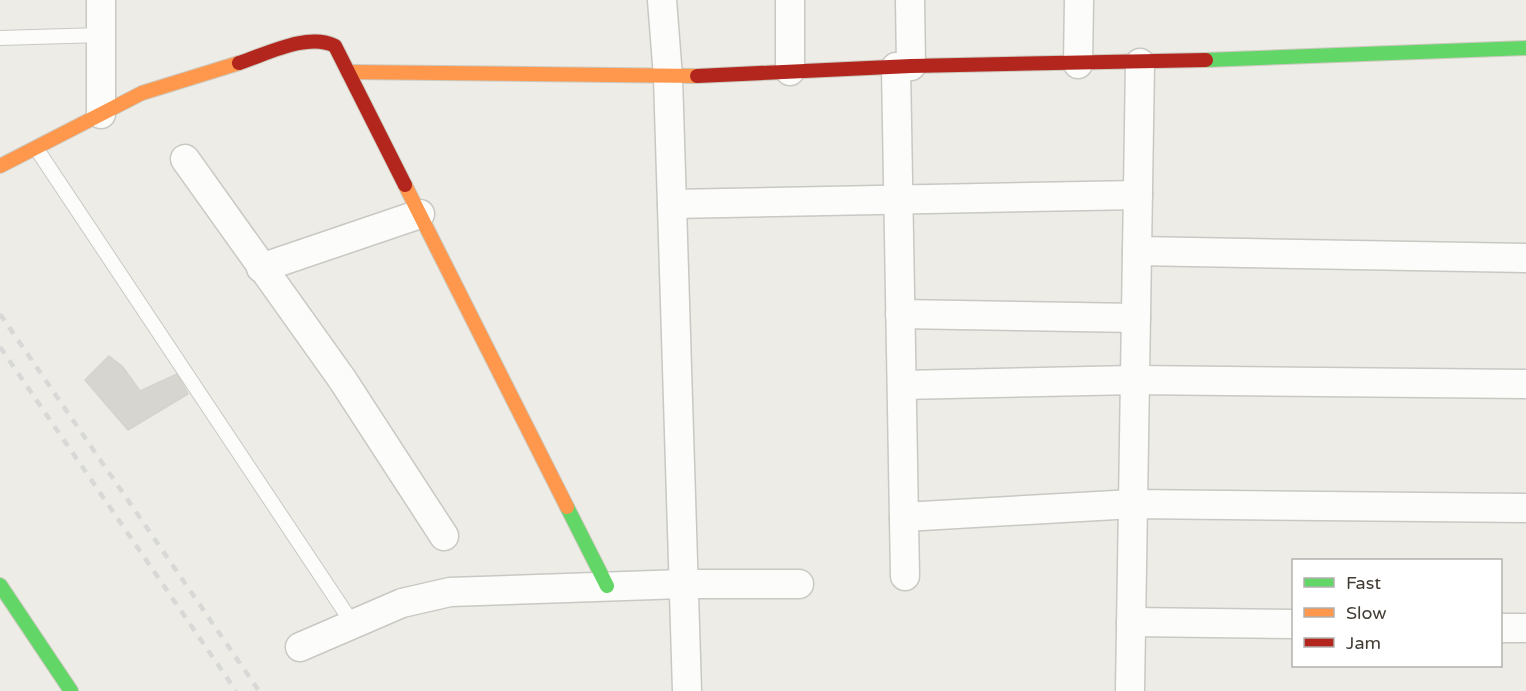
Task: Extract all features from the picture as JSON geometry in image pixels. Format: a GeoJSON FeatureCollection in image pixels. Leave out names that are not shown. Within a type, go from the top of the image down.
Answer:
{"type":"FeatureCollection","features":[{"type":"Feature","properties":{"kind":"street"},"geometry":{"type":"LineString","coordinates":[[101,0],[101,114]]}},
{"type":"Feature","properties":{"kind":"street"},"geometry":{"type":"LineString","coordinates":[[662,0],[668,76],[687,691]]}},
{"type":"Feature","properties":{"kind":"street"},"geometry":{"type":"LineString","coordinates":[[790,0],[790,71]]}},
{"type":"Feature","properties":{"kind":"street"},"geometry":{"type":"LineString","coordinates":[[905,576],[898,199],[903,67],[910,0]]}},
{"type":"Feature","properties":{"kind":"street"},"geometry":{"type":"LineString","coordinates":[[1078,64],[1079,0]]}},
{"type":"Feature","properties":{"kind":"street"},"geometry":{"type":"LineString","coordinates":[[0,166],[142,93],[302,43],[323,40],[335,46],[607,586]]}},
{"type":"Feature","properties":{"kind":"street"},"geometry":{"type":"LineString","coordinates":[[348,72],[668,76],[903,67],[1140,63],[1526,48]]}},
{"type":"Feature","properties":{"kind":"street"},"geometry":{"type":"LineString","coordinates":[[1130,691],[1140,63]]}},
{"type":"Feature","properties":{"kind":"street"},"geometry":{"type":"LineString","coordinates":[[185,159],[342,379],[444,536]]}},
{"type":"Feature","properties":{"kind":"street"},"geometry":{"type":"LineString","coordinates":[[672,204],[1138,195]]}},
{"type":"Feature","properties":{"kind":"street"},"geometry":{"type":"LineString","coordinates":[[261,268],[420,214]]}},
{"type":"Feature","properties":{"kind":"street"},"geometry":{"type":"LineString","coordinates":[[1137,250],[1526,258]]}},
{"type":"Feature","properties":{"kind":"street"},"geometry":{"type":"LineString","coordinates":[[900,314],[1136,318]]}},
{"type":"Feature","properties":{"kind":"street"},"geometry":{"type":"LineString","coordinates":[[902,385],[1135,380],[1526,384]]}},
{"type":"Feature","properties":{"kind":"street"},"geometry":{"type":"LineString","coordinates":[[904,517],[1132,504],[1526,508]]}},
{"type":"Feature","properties":{"kind":"street"},"geometry":{"type":"LineString","coordinates":[[300,647],[402,603],[450,592],[683,584],[799,584]]}},
{"type":"Feature","properties":{"kind":"street"},"geometry":{"type":"LineString","coordinates":[[0,585],[70,691]]}},
{"type":"Feature","properties":{"kind":"street"},"geometry":{"type":"LineString","coordinates":[[1131,622],[1292,624]]}},
{"type":"Feature","properties":{"kind":"street"},"geometry":{"type":"LineString","coordinates":[[1502,628],[1526,628]]}},
{"type":"Feature","properties":{"kind":"lane"},"geometry":{"type":"LineString","coordinates":[[0,38],[101,35]]}},
{"type":"Feature","properties":{"kind":"lane"},"geometry":{"type":"LineString","coordinates":[[36,148],[353,624]]}},
{"type":"Feature","properties":{"kind":"building"},"geometry":{"type":"Polygon","coordinates":[[[109,356],[123,367],[140,391],[177,374],[188,394],[128,430],[85,380],[109,356]]]}},
{"type":"Feature","properties":{"kind":"railway"},"geometry":{"type":"LineString","coordinates":[[0,314],[259,691]]}},
{"type":"Feature","properties":{"kind":"railway"},"geometry":{"type":"LineString","coordinates":[[0,347],[236,691]]}},
{"type":"Feature","properties":{"kind":"traffic: fast"},"geometry":{"type":"LineString","coordinates":[[1206,60],[1526,48]]}},
{"type":"Feature","properties":{"kind":"traffic: fast"},"geometry":{"type":"LineString","coordinates":[[567,507],[607,586]]}},
{"type":"Feature","properties":{"kind":"traffic: fast"},"geometry":{"type":"LineString","coordinates":[[0,585],[71,691]]}},
{"type":"Feature","properties":{"kind":"traffic: slow"},"geometry":{"type":"LineString","coordinates":[[0,166],[142,93],[239,63]]}},
{"type":"Feature","properties":{"kind":"traffic: slow"},"geometry":{"type":"LineString","coordinates":[[348,72],[697,76]]}},
{"type":"Feature","properties":{"kind":"traffic: slow"},"geometry":{"type":"LineString","coordinates":[[405,185],[567,507]]}},
{"type":"Feature","properties":{"kind":"traffic: jam"},"geometry":{"type":"LineString","coordinates":[[239,63],[300,43],[313,41],[335,46],[405,185]]}},
{"type":"Feature","properties":{"kind":"traffic: jam"},"geometry":{"type":"LineString","coordinates":[[697,76],[911,66],[1206,60]]}}]}
